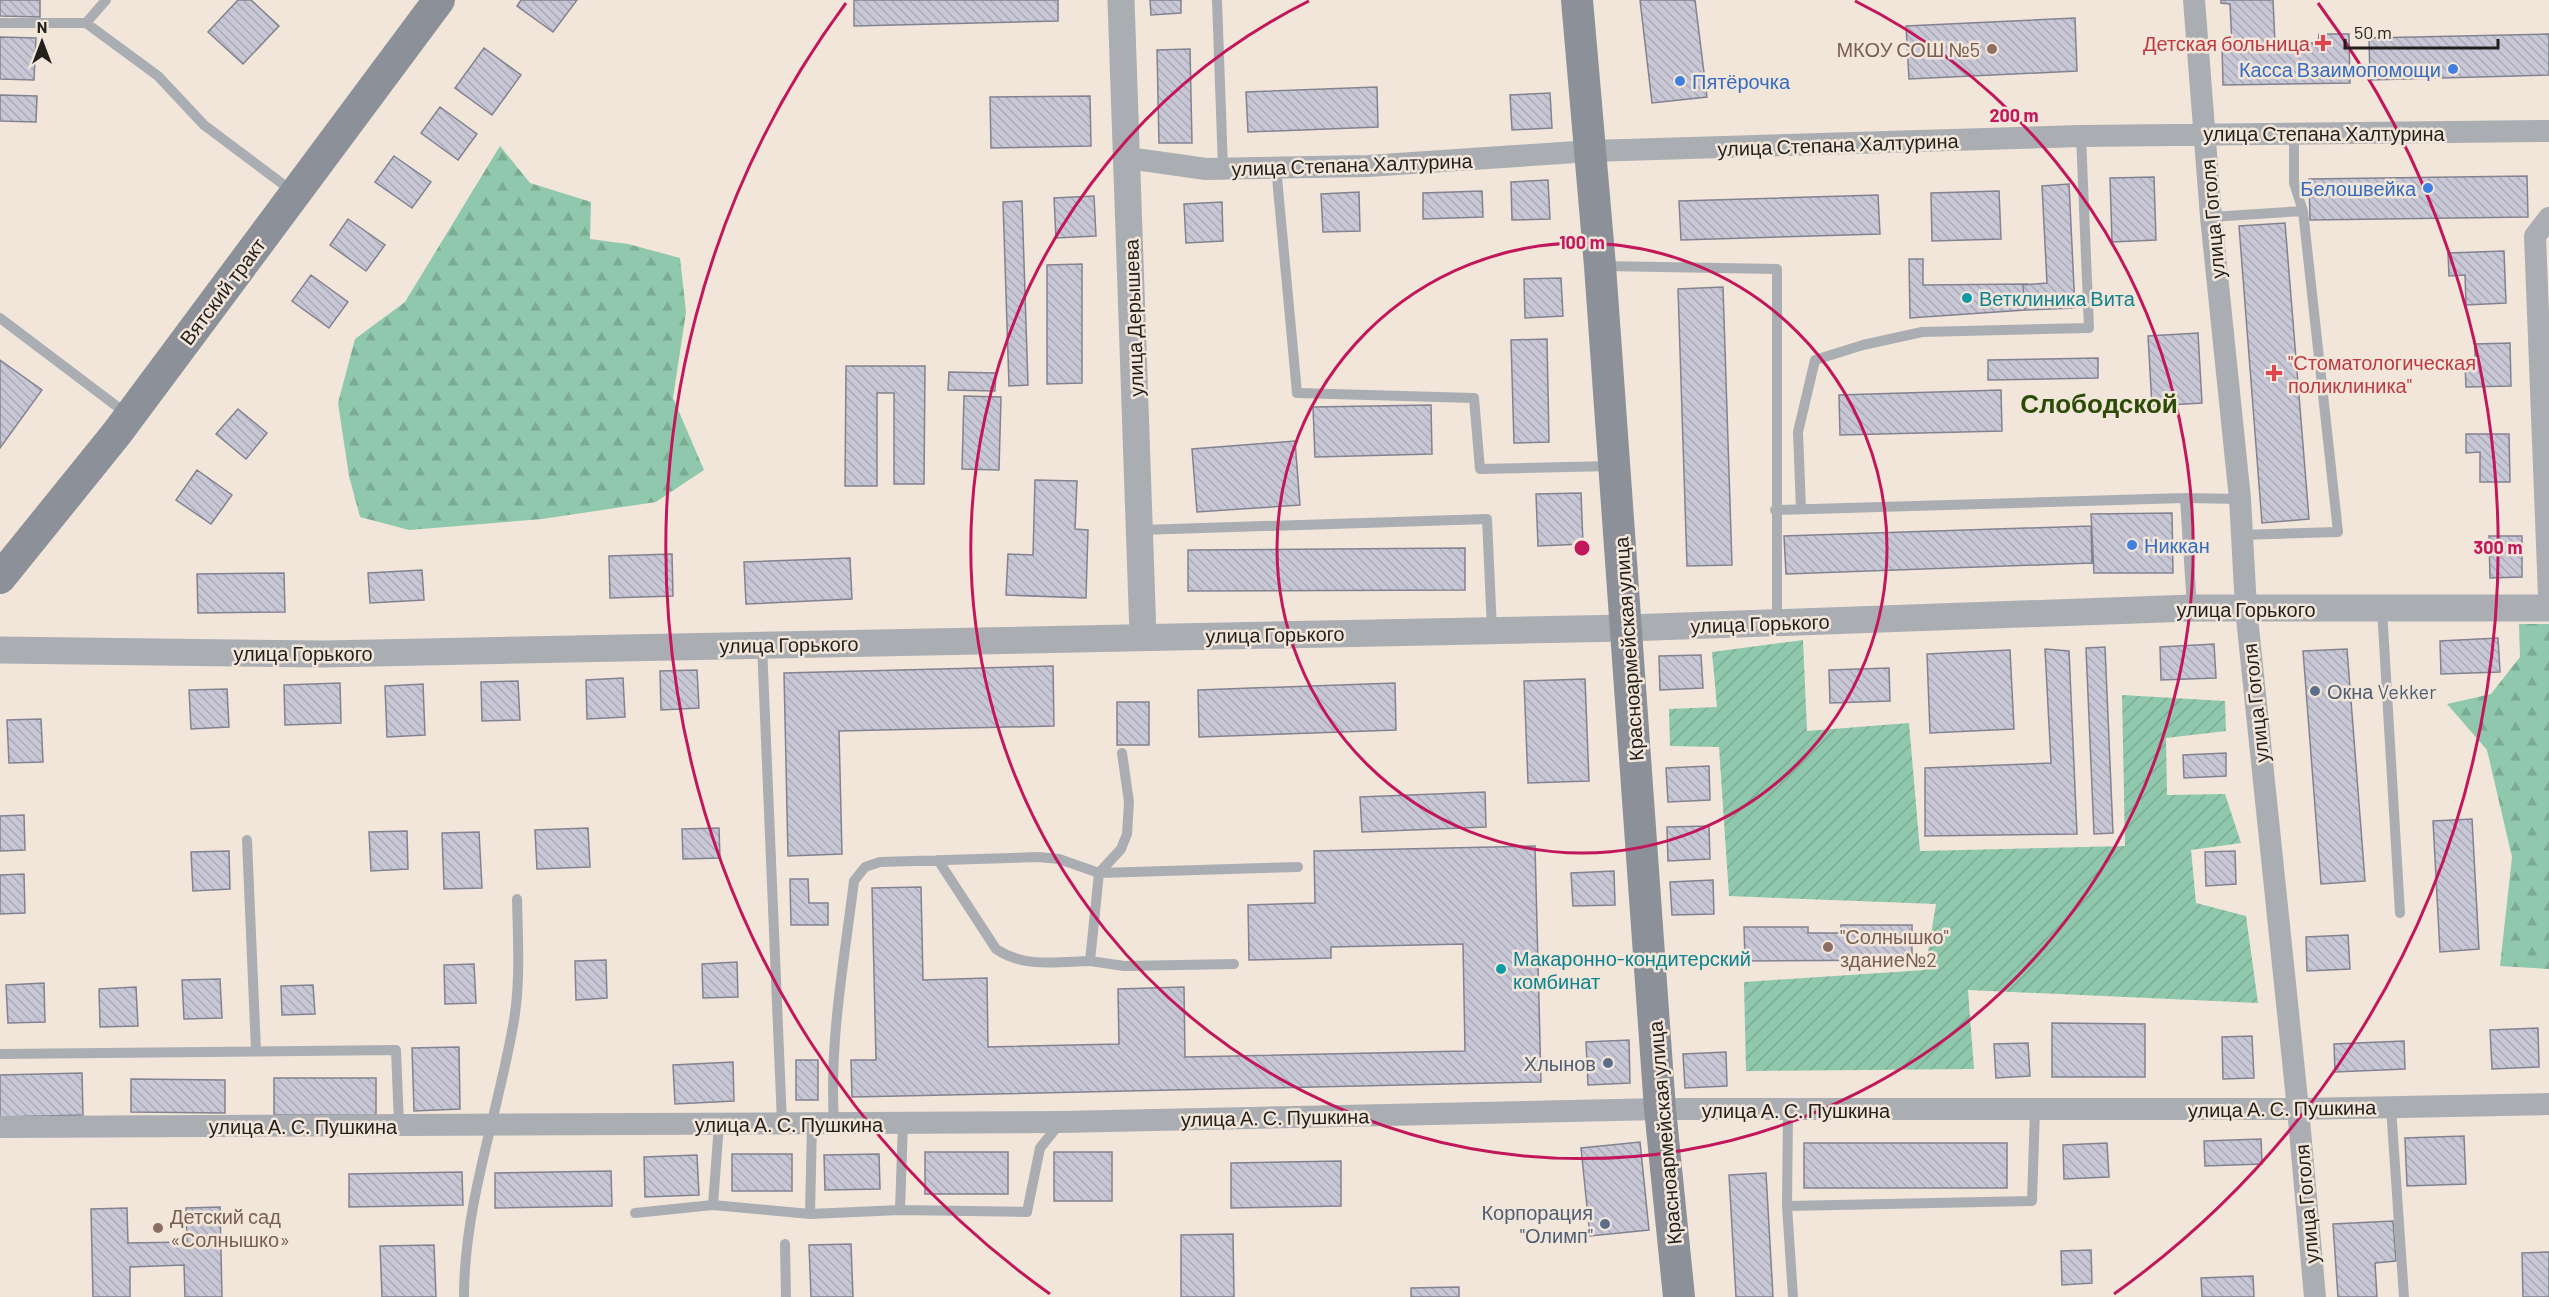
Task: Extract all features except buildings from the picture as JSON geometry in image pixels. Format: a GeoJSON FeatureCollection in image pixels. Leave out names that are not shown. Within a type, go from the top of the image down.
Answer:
{"type":"FeatureCollection","features":[{"type":"Feature","properties":{"kind":"main road","name":"Вятский тракт"},"geometry":{"type":"LineString","coordinates":[[0,578],[129,416],[440,0]]}},
{"type":"Feature","properties":{"kind":"main road","name":"Красноармейская улица"},"geometry":{"type":"LineString","coordinates":[[1577,0],[1615,466],[1660,1109],[1679,1297]]}},
{"type":"Feature","properties":{"kind":"street","name":"улица Дерышева"},"geometry":{"type":"LineString","coordinates":[[1120,0],[1128,158],[1143,636]]}},
{"type":"Feature","properties":{"kind":"street","name":"улица Гоголя"},"geometry":{"type":"LineString","coordinates":[[2194,0],[2211,217],[2240,499],[2246,608],[2298,1109],[2315,1297]]}},
{"type":"Feature","properties":{"kind":"street","name":"улица Степана Халтурина"},"geometry":{"type":"LineString","coordinates":[[1128,158],[1206,169],[1368,166],[1591,151],[2081,136],[2549,131]]}},
{"type":"Feature","properties":{"kind":"street"},"geometry":{"type":"LineString","coordinates":[[2549,218],[2535,236],[2549,596]]}},
{"type":"Feature","properties":{"kind":"street","name":"улица Горького"},"geometry":{"type":"LineString","coordinates":[[0,650],[324,654],[1627,628],[2192,608],[2549,608]]}},
{"type":"Feature","properties":{"kind":"street","name":"улица А. С. Пушкина"},"geometry":{"type":"LineString","coordinates":[[0,1127],[1061,1122],[1660,1109],[1788,1111],[2298,1109],[2549,1104]]}},
{"type":"Feature","properties":{"kind":"lane"},"geometry":{"type":"LineString","coordinates":[[86,23],[106,0]]}},
{"type":"Feature","properties":{"kind":"lane"},"geometry":{"type":"LineString","coordinates":[[1217,0],[1223,168]]}},
{"type":"Feature","properties":{"kind":"lane"},"geometry":{"type":"LineString","coordinates":[[0,23],[86,23],[158,76],[204,124],[295,193]]}},
{"type":"Feature","properties":{"kind":"lane"},"geometry":{"type":"LineString","coordinates":[[2241,536],[2338,532],[2303,211],[2294,183],[2294,132]]}},
{"type":"Feature","properties":{"kind":"lane"},"geometry":{"type":"LineString","coordinates":[[1801,509],[1798,432],[1815,360],[1863,345],[1922,332],[2089,328],[2081,136]]}},
{"type":"Feature","properties":{"kind":"lane"},"geometry":{"type":"LineString","coordinates":[[1276,167],[1297,393],[1474,398],[1480,469],[1615,466]]}},
{"type":"Feature","properties":{"kind":"lane"},"geometry":{"type":"LineString","coordinates":[[2211,217],[2303,211]]}},
{"type":"Feature","properties":{"kind":"lane"},"geometry":{"type":"LineString","coordinates":[[1600,266],[1777,269],[1776,622]]}},
{"type":"Feature","properties":{"kind":"lane"},"geometry":{"type":"LineString","coordinates":[[0,318],[129,416]]}},
{"type":"Feature","properties":{"kind":"lane"},"geometry":{"type":"LineString","coordinates":[[2185,498],[2192,608]]}},
{"type":"Feature","properties":{"kind":"lane"},"geometry":{"type":"LineString","coordinates":[[1775,510],[2185,498],[2240,499]]}},
{"type":"Feature","properties":{"kind":"lane"},"geometry":{"type":"LineString","coordinates":[[1139,530],[1487,519],[1492,630]]}},
{"type":"Feature","properties":{"kind":"lane"},"geometry":{"type":"LineString","coordinates":[[2382,609],[2400,913]]}},
{"type":"Feature","properties":{"kind":"lane"},"geometry":{"type":"LineString","coordinates":[[762,645],[782,1123]]}},
{"type":"Feature","properties":{"kind":"lane"},"geometry":{"type":"LineString","coordinates":[[1090,961],[1099,873],[1121,849],[1126,834],[1129,802],[1122,753]]}},
{"type":"Feature","properties":{"kind":"lane"},"geometry":{"type":"LineString","coordinates":[[248,840],[256,1050]]}},
{"type":"Feature","properties":{"kind":"lane"},"geometry":{"type":"LineString","coordinates":[[810,1214],[831,1085],[854,881],[865,867],[880,862],[1038,857],[1059,859],[1099,873],[1298,867]]}},
{"type":"Feature","properties":{"kind":"lane"},"geometry":{"type":"LineString","coordinates":[[938,860],[996,949],[1008,958],[1026,963],[1090,961],[1124,966],[1234,964]]}},
{"type":"Feature","properties":{"kind":"lane"},"geometry":{"type":"LineString","coordinates":[[464,1297],[464,1265],[490,1125],[513,1030],[519,975],[517,899]]}},
{"type":"Feature","properties":{"kind":"lane"},"geometry":{"type":"LineString","coordinates":[[0,1054],[396,1050],[399,1125]]}},
{"type":"Feature","properties":{"kind":"lane"},"geometry":{"type":"LineString","coordinates":[[2391,1107],[2404,1297]]}},
{"type":"Feature","properties":{"kind":"lane"},"geometry":{"type":"LineString","coordinates":[[1788,1206],[2032,1201],[2035,1109]]}},
{"type":"Feature","properties":{"kind":"lane"},"geometry":{"type":"LineString","coordinates":[[1788,1111],[1788,1206],[1793,1297]]}},
{"type":"Feature","properties":{"kind":"lane"},"geometry":{"type":"LineString","coordinates":[[635,1213],[713,1205],[810,1214],[900,1210],[1028,1212],[1040,1148],[1061,1122]]}},
{"type":"Feature","properties":{"kind":"lane"},"geometry":{"type":"LineString","coordinates":[[900,1210],[903,1123]]}},
{"type":"Feature","properties":{"kind":"lane"},"geometry":{"type":"LineString","coordinates":[[713,1205],[719,1124]]}},
{"type":"Feature","properties":{"kind":"lane"},"geometry":{"type":"LineString","coordinates":[[785,1244],[786,1297]]}},
{"type":"Feature","properties":{"kind":"green space"},"geometry":{"type":"Polygon","coordinates":[[[500,146],[530,183],[591,202],[590,239],[628,244],[680,258],[686,312],[673,398],[704,470],[656,502],[542,519],[409,530],[360,517],[349,476],[338,403],[355,339],[405,302],[500,146]]]}},
{"type":"Feature","properties":{"kind":"green space"},"geometry":{"type":"Polygon","coordinates":[[[2519,624],[2549,624],[2549,969],[2500,966],[2512,857],[2487,750],[2447,704],[2491,694],[2520,657],[2519,624]]]}},
{"type":"Feature","properties":{"kind":"green space"},"geometry":{"type":"Polygon","coordinates":[[[1803,640],[1807,731],[1909,723],[1920,851],[2125,846],[2122,695],[2225,701],[2226,731],[2166,738],[2167,795],[2225,794],[2241,843],[2191,850],[2196,903],[2246,916],[2258,1003],[1968,990],[1974,1069],[1746,1071],[1744,982],[1925,970],[1936,904],[1729,896],[1719,747],[1670,746],[1669,709],[1717,707],[1712,652],[1803,640]]]}},
{"type":"Feature","properties":{"kind":"place","name":"Детская больница"},"geometry":{"type":"Point","coordinates":[2323,43]}},
{"type":"Feature","properties":{"kind":"place","name":"МКОУ СОШ №5"},"geometry":{"type":"Point","coordinates":[1992,49]}},
{"type":"Feature","properties":{"kind":"place","name":"Касса Взаимопомощи"},"geometry":{"type":"Point","coordinates":[2453,69]}},
{"type":"Feature","properties":{"kind":"place","name":"Пятёрочка"},"geometry":{"type":"Point","coordinates":[1680,81]}},
{"type":"Feature","properties":{"kind":"place","name":"Белошвейка"},"geometry":{"type":"Point","coordinates":[2428,188]}},
{"type":"Feature","properties":{"kind":"place","name":"Ветклиника Вита"},"geometry":{"type":"Point","coordinates":[1967,298]}},
{"type":"Feature","properties":{"kind":"place","name":"\"Стоматологическая поликлиника\""},"geometry":{"type":"Point","coordinates":[2274,373]}},
{"type":"Feature","properties":{"kind":"place","name":"Никкан"},"geometry":{"type":"Point","coordinates":[2132,545]}},
{"type":"Feature","properties":{"kind":"place","name":"Окна Vekker"},"geometry":{"type":"Point","coordinates":[2315,691]}},
{"type":"Feature","properties":{"kind":"place","name":"\"Солнышко\" здание№2"},"geometry":{"type":"Point","coordinates":[1828,947]}},
{"type":"Feature","properties":{"kind":"place","name":"Макаронно-кондитерский комбинат"},"geometry":{"type":"Point","coordinates":[1501,969]}},
{"type":"Feature","properties":{"kind":"place","name":"Хлынов"},"geometry":{"type":"Point","coordinates":[1608,1063]}},
{"type":"Feature","properties":{"kind":"place","name":"Корпорация \"Олимп\""},"geometry":{"type":"Point","coordinates":[1605,1224]}},
{"type":"Feature","properties":{"kind":"place","name":"Детский сад «Солнышко»"},"geometry":{"type":"Point","coordinates":[158,1228]}},
{"type":"Feature","properties":{"kind":"district","name":"Слободской"},"geometry":{"type":"Point","coordinates":[2099,402]}}]}
